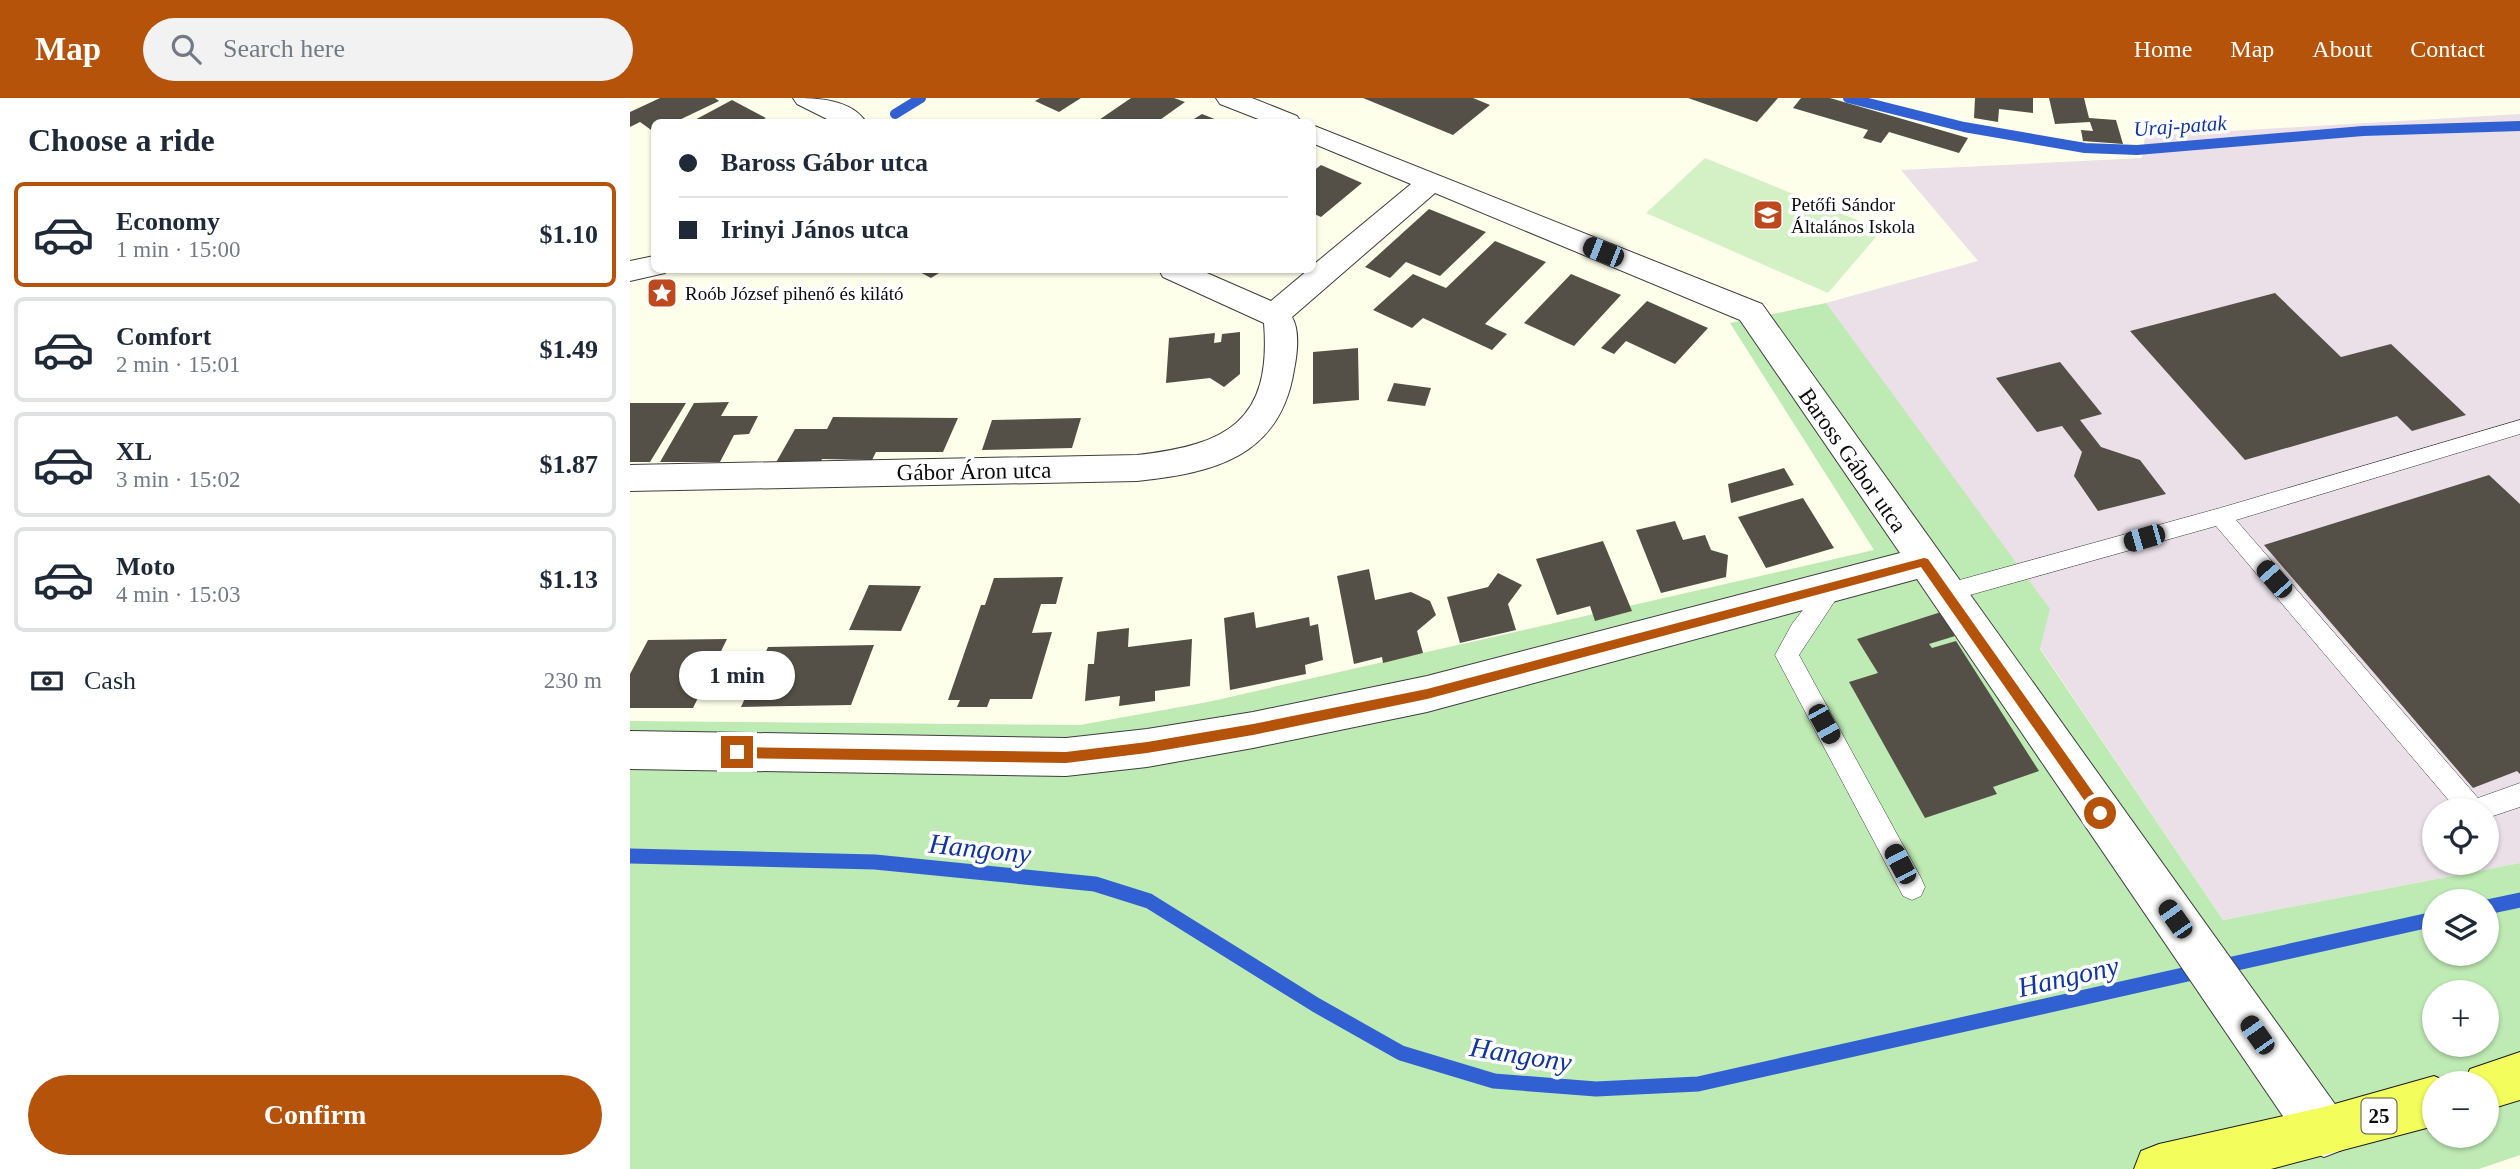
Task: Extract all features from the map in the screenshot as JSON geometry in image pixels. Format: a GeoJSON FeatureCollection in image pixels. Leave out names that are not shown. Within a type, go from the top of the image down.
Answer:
{"type":"FeatureCollection","features":[{"type":"Feature","properties":{"kind":"main road"},"geometry":{"type":"LineString","coordinates":[[2499,1082],[2520,1076]]}},
{"type":"Feature","properties":{"kind":"main road","name":"25"},"geometry":{"type":"LineString","coordinates":[[2160,1169],[2324,1132],[2422,1104]]}},
{"type":"Feature","properties":{"kind":"street"},"geometry":{"type":"LineString","coordinates":[[806,98],[847,119]]}},
{"type":"Feature","properties":{"kind":"street"},"geometry":{"type":"LineString","coordinates":[[1229,98],[1281,119]]}},
{"type":"Feature","properties":{"kind":"street","name":"Baross Gábor utca"},"geometry":{"type":"LineString","coordinates":[[1316,135],[1751,313],[2324,1132]]}},
{"type":"Feature","properties":{"kind":"street"},"geometry":{"type":"LineString","coordinates":[[1181,273],[1274,315],[1431,182]]}},
{"type":"Feature","properties":{"kind":"street"},"geometry":{"type":"LineString","coordinates":[[630,271],[651,267]]}},
{"type":"Feature","properties":{"kind":"street","name":"Gábor Áron utca"},"geometry":{"type":"LineString","coordinates":[[630,478],[1166,465],[1198,458],[1238,443],[1259,423],[1274,396],[1278,380],[1281,332],[1279,321],[1274,315]]}},
{"type":"Feature","properties":{"kind":"street"},"geometry":{"type":"LineString","coordinates":[[630,750],[1066,757],[1147,748],[1253,730],[1427,694],[1833,587],[1934,578]]}},
{"type":"Feature","properties":{"kind":"lane"},"geometry":{"type":"LineString","coordinates":[[1934,578],[2220,516],[2520,427]]}},
{"type":"Feature","properties":{"kind":"lane"},"geometry":{"type":"LineString","coordinates":[[2220,516],[2465,798]]}},
{"type":"Feature","properties":{"kind":"lane"},"geometry":{"type":"LineString","coordinates":[[1833,587],[1800,631],[1787,655],[1912,887]]}},
{"type":"Feature","properties":{"kind":"lane"},"geometry":{"type":"LineString","coordinates":[[2499,802],[2520,795]]}},
{"type":"Feature","properties":{"kind":"shaded area"},"geometry":{"type":"Polygon","coordinates":[[[2520,114],[2520,863],[2499,867],[2499,798],[2422,798],[2422,875],[2457,875],[2223,920],[2040,648],[1826,303],[1978,261],[1901,170],[2142,158],[2145,136],[2520,114]]]}},
{"type":"Feature","properties":{"kind":"green space"},"geometry":{"type":"Polygon","coordinates":[[[1705,158],[1882,230],[1828,293],[1646,213],[1705,158]]]}},
{"type":"Feature","properties":{"kind":"green space"},"geometry":{"type":"Polygon","coordinates":[[[1826,303],[2050,609],[2040,649],[2223,920],[2457,875],[2499,875],[2499,867],[2520,863],[2520,1155],[2479,1169],[630,1169],[630,721],[1080,725],[1208,702],[1874,550],[1730,323],[1826,303]]]}},
{"type":"Feature","properties":{"kind":"building"},"geometry":{"type":"Polygon","coordinates":[[[660,98],[715,98],[719,101],[681,119],[651,119],[651,130],[640,122],[630,127],[630,112],[660,98]]]}},
{"type":"Feature","properties":{"kind":"building"},"geometry":{"type":"Polygon","coordinates":[[[1040,98],[1081,98],[1059,112],[1035,101],[1040,98]]]}},
{"type":"Feature","properties":{"kind":"building"},"geometry":{"type":"Polygon","coordinates":[[[1131,98],[1174,98],[1185,102],[1161,119],[1100,119],[1131,98]]]}},
{"type":"Feature","properties":{"kind":"building"},"geometry":{"type":"Polygon","coordinates":[[[1363,98],[1473,98],[1490,105],[1453,135],[1363,98]]]}},
{"type":"Feature","properties":{"kind":"building"},"geometry":{"type":"Polygon","coordinates":[[[1688,98],[1778,98],[1757,122],[1688,98]]]}},
{"type":"Feature","properties":{"kind":"building"},"geometry":{"type":"Polygon","coordinates":[[[1801,98],[1830,98],[1968,138],[1959,153],[1889,132],[1881,143],[1863,138],[1868,130],[1793,108],[1801,98]]]}},
{"type":"Feature","properties":{"kind":"building"},"geometry":{"type":"Polygon","coordinates":[[[1975,98],[2033,98],[2033,113],[1999,109],[1998,122],[1974,118],[1975,98]]]}},
{"type":"Feature","properties":{"kind":"building"},"geometry":{"type":"Polygon","coordinates":[[[2049,98],[2084,98],[2089,118],[2116,120],[2123,144],[2083,141],[2081,130],[2093,131],[2090,122],[2055,124],[2049,98]]]}},
{"type":"Feature","properties":{"kind":"building"},"geometry":{"type":"Polygon","coordinates":[[[732,100],[766,118],[764,119],[697,119],[732,100]]]}},
{"type":"Feature","properties":{"kind":"building"},"geometry":{"type":"Polygon","coordinates":[[[1202,114],[1214,119],[1194,119],[1202,114]]]}},
{"type":"Feature","properties":{"kind":"building"},"geometry":{"type":"Polygon","coordinates":[[[1321,165],[1362,183],[1321,217],[1316,215],[1316,169],[1321,165]]]}},
{"type":"Feature","properties":{"kind":"building"},"geometry":{"type":"Polygon","coordinates":[[[1429,209],[1486,232],[1440,276],[1406,262],[1390,278],[1365,267],[1429,209]]]}},
{"type":"Feature","properties":{"kind":"building"},"geometry":{"type":"Polygon","coordinates":[[[1495,241],[1546,262],[1485,324],[1507,334],[1492,350],[1423,318],[1412,328],[1373,310],[1413,274],[1446,288],[1495,241]]]}},
{"type":"Feature","properties":{"kind":"building"},"geometry":{"type":"Polygon","coordinates":[[[922,273],[939,273],[931,278],[922,273]]]}},
{"type":"Feature","properties":{"kind":"building"},"geometry":{"type":"Polygon","coordinates":[[[1571,274],[1621,295],[1574,346],[1524,323],[1571,274]]]}},
{"type":"Feature","properties":{"kind":"building"},"geometry":{"type":"Polygon","coordinates":[[[2275,293],[2341,357],[2391,344],[2466,415],[2412,431],[2397,416],[2245,460],[2130,331],[2275,293]]]}},
{"type":"Feature","properties":{"kind":"building"},"geometry":{"type":"Polygon","coordinates":[[[1647,301],[1708,328],[1675,364],[1626,341],[1614,354],[1601,348],[1647,301]]]}},
{"type":"Feature","properties":{"kind":"building"},"geometry":{"type":"Polygon","coordinates":[[[1240,332],[1240,374],[1224,387],[1210,378],[1166,383],[1169,338],[1215,333],[1214,343],[1221,342],[1222,334],[1240,332]]]}},
{"type":"Feature","properties":{"kind":"building"},"geometry":{"type":"Polygon","coordinates":[[[1358,348],[1359,400],[1313,404],[1313,352],[1358,348]]]}},
{"type":"Feature","properties":{"kind":"building"},"geometry":{"type":"Polygon","coordinates":[[[2060,362],[2102,414],[2080,420],[2101,447],[2140,460],[2166,494],[2098,511],[2074,476],[2082,452],[2062,426],[2037,432],[1996,378],[2060,362]]]}},
{"type":"Feature","properties":{"kind":"building"},"geometry":{"type":"Polygon","coordinates":[[[1394,383],[1431,388],[1425,406],[1387,401],[1394,383]]]}},
{"type":"Feature","properties":{"kind":"building"},"geometry":{"type":"Polygon","coordinates":[[[729,402],[721,416],[758,416],[749,434],[734,435],[720,462],[660,462],[694,403],[729,402]]]}},
{"type":"Feature","properties":{"kind":"building"},"geometry":{"type":"Polygon","coordinates":[[[630,403],[686,403],[650,462],[630,462],[630,403]]]}},
{"type":"Feature","properties":{"kind":"building"},"geometry":{"type":"Polygon","coordinates":[[[833,417],[958,418],[943,452],[876,452],[872,460],[822,459],[819,466],[774,466],[795,429],[827,429],[833,417]]]}},
{"type":"Feature","properties":{"kind":"building"},"geometry":{"type":"Polygon","coordinates":[[[1081,418],[1072,448],[982,450],[992,420],[1081,418]]]}},
{"type":"Feature","properties":{"kind":"building"},"geometry":{"type":"Polygon","coordinates":[[[1784,468],[1794,485],[1731,503],[1728,484],[1784,468]]]}},
{"type":"Feature","properties":{"kind":"building"},"geometry":{"type":"Polygon","coordinates":[[[2489,475],[2520,504],[2520,774],[2517,771],[2473,788],[2264,545],[2489,475]]]}},
{"type":"Feature","properties":{"kind":"building"},"geometry":{"type":"Polygon","coordinates":[[[1803,498],[1834,548],[1766,568],[1738,517],[1803,498]]]}},
{"type":"Feature","properties":{"kind":"building"},"geometry":{"type":"Polygon","coordinates":[[[1675,521],[1683,540],[1705,535],[1711,550],[1728,555],[1726,577],[1661,593],[1636,530],[1675,521]]]}},
{"type":"Feature","properties":{"kind":"building"},"geometry":{"type":"Polygon","coordinates":[[[1603,541],[1632,611],[1595,621],[1590,606],[1557,615],[1536,559],[1603,541]]]}},
{"type":"Feature","properties":{"kind":"building"},"geometry":{"type":"Polygon","coordinates":[[[1369,569],[1375,600],[1411,592],[1430,601],[1436,615],[1417,631],[1423,653],[1383,663],[1382,657],[1354,664],[1337,576],[1369,569]]]}},
{"type":"Feature","properties":{"kind":"building"},"geometry":{"type":"Polygon","coordinates":[[[1498,573],[1522,585],[1508,604],[1516,630],[1460,643],[1447,597],[1488,587],[1498,573]]]}},
{"type":"Feature","properties":{"kind":"building"},"geometry":{"type":"Polygon","coordinates":[[[1063,577],[1056,604],[1041,604],[1032,633],[1052,632],[1032,699],[990,699],[987,707],[957,707],[960,700],[948,700],[981,605],[985,605],[994,578],[1063,577]]]}},
{"type":"Feature","properties":{"kind":"building"},"geometry":{"type":"Polygon","coordinates":[[[869,585],[921,586],[901,631],[849,630],[869,585]]]}},
{"type":"Feature","properties":{"kind":"building"},"geometry":{"type":"Polygon","coordinates":[[[1254,612],[1256,628],[1309,617],[1310,626],[1318,624],[1323,660],[1305,665],[1306,674],[1230,690],[1224,618],[1254,612]]]}},
{"type":"Feature","properties":{"kind":"building"},"geometry":{"type":"Polygon","coordinates":[[[1941,612],[1955,636],[1929,644],[1932,648],[1956,641],[2039,771],[1993,787],[1997,794],[1925,818],[1849,682],[1878,673],[1857,639],[1941,612]]]}},
{"type":"Feature","properties":{"kind":"building"},"geometry":{"type":"Polygon","coordinates":[[[1129,628],[1128,647],[1192,639],[1190,686],[1155,691],[1155,701],[1119,706],[1120,696],[1085,701],[1088,664],[1094,664],[1097,632],[1129,628]]]}},
{"type":"Feature","properties":{"kind":"building"},"geometry":{"type":"Polygon","coordinates":[[[727,639],[693,708],[630,708],[630,674],[648,640],[727,639]]]}},
{"type":"Feature","properties":{"kind":"building"},"geometry":{"type":"Polygon","coordinates":[[[874,645],[851,705],[741,707],[768,647],[874,645]]]}},
{"type":"Feature","properties":{"kind":"waterway"},"geometry":{"type":"LineString","coordinates":[[895,114],[921,98]]}},
{"type":"Feature","properties":{"kind":"waterway","name":"Uraj-patak"},"geometry":{"type":"LineString","coordinates":[[1848,98],[1964,127],[2085,148],[2137,150],[2363,131],[2520,126]]}},
{"type":"Feature","properties":{"kind":"waterway","name":"Hangony"},"geometry":{"type":"LineString","coordinates":[[630,856],[875,862],[1095,884],[1149,901],[1316,1005],[1401,1053],[1494,1081],[1596,1089],[1698,1084],[2201,971]]}},
{"type":"Feature","properties":{"kind":"waterway","name":"Hangony"},"geometry":{"type":"LineString","coordinates":[[2499,904],[2520,900]]}},
{"type":"Feature","properties":{"kind":"waterway","name":"Hangony"},"geometry":{"type":"LineString","coordinates":[[2219,967],[2422,922]]}},
{"type":"Feature","properties":{"kind":"place","name":"Petőfi Sándor Általános Iskola"},"geometry":{"type":"Point","coordinates":[1768,215]}},
{"type":"Feature","properties":{"kind":"place","name":"Roób József pihenő és kilátó"},"geometry":{"type":"Point","coordinates":[662,293]}},
{"type":"Feature","properties":{"kind":"route"},"geometry":{"type":"LineString","coordinates":[[737,752],[1066,757],[1147,748],[1253,730],[1427,694],[1924,562],[2100,813]]}}]}
